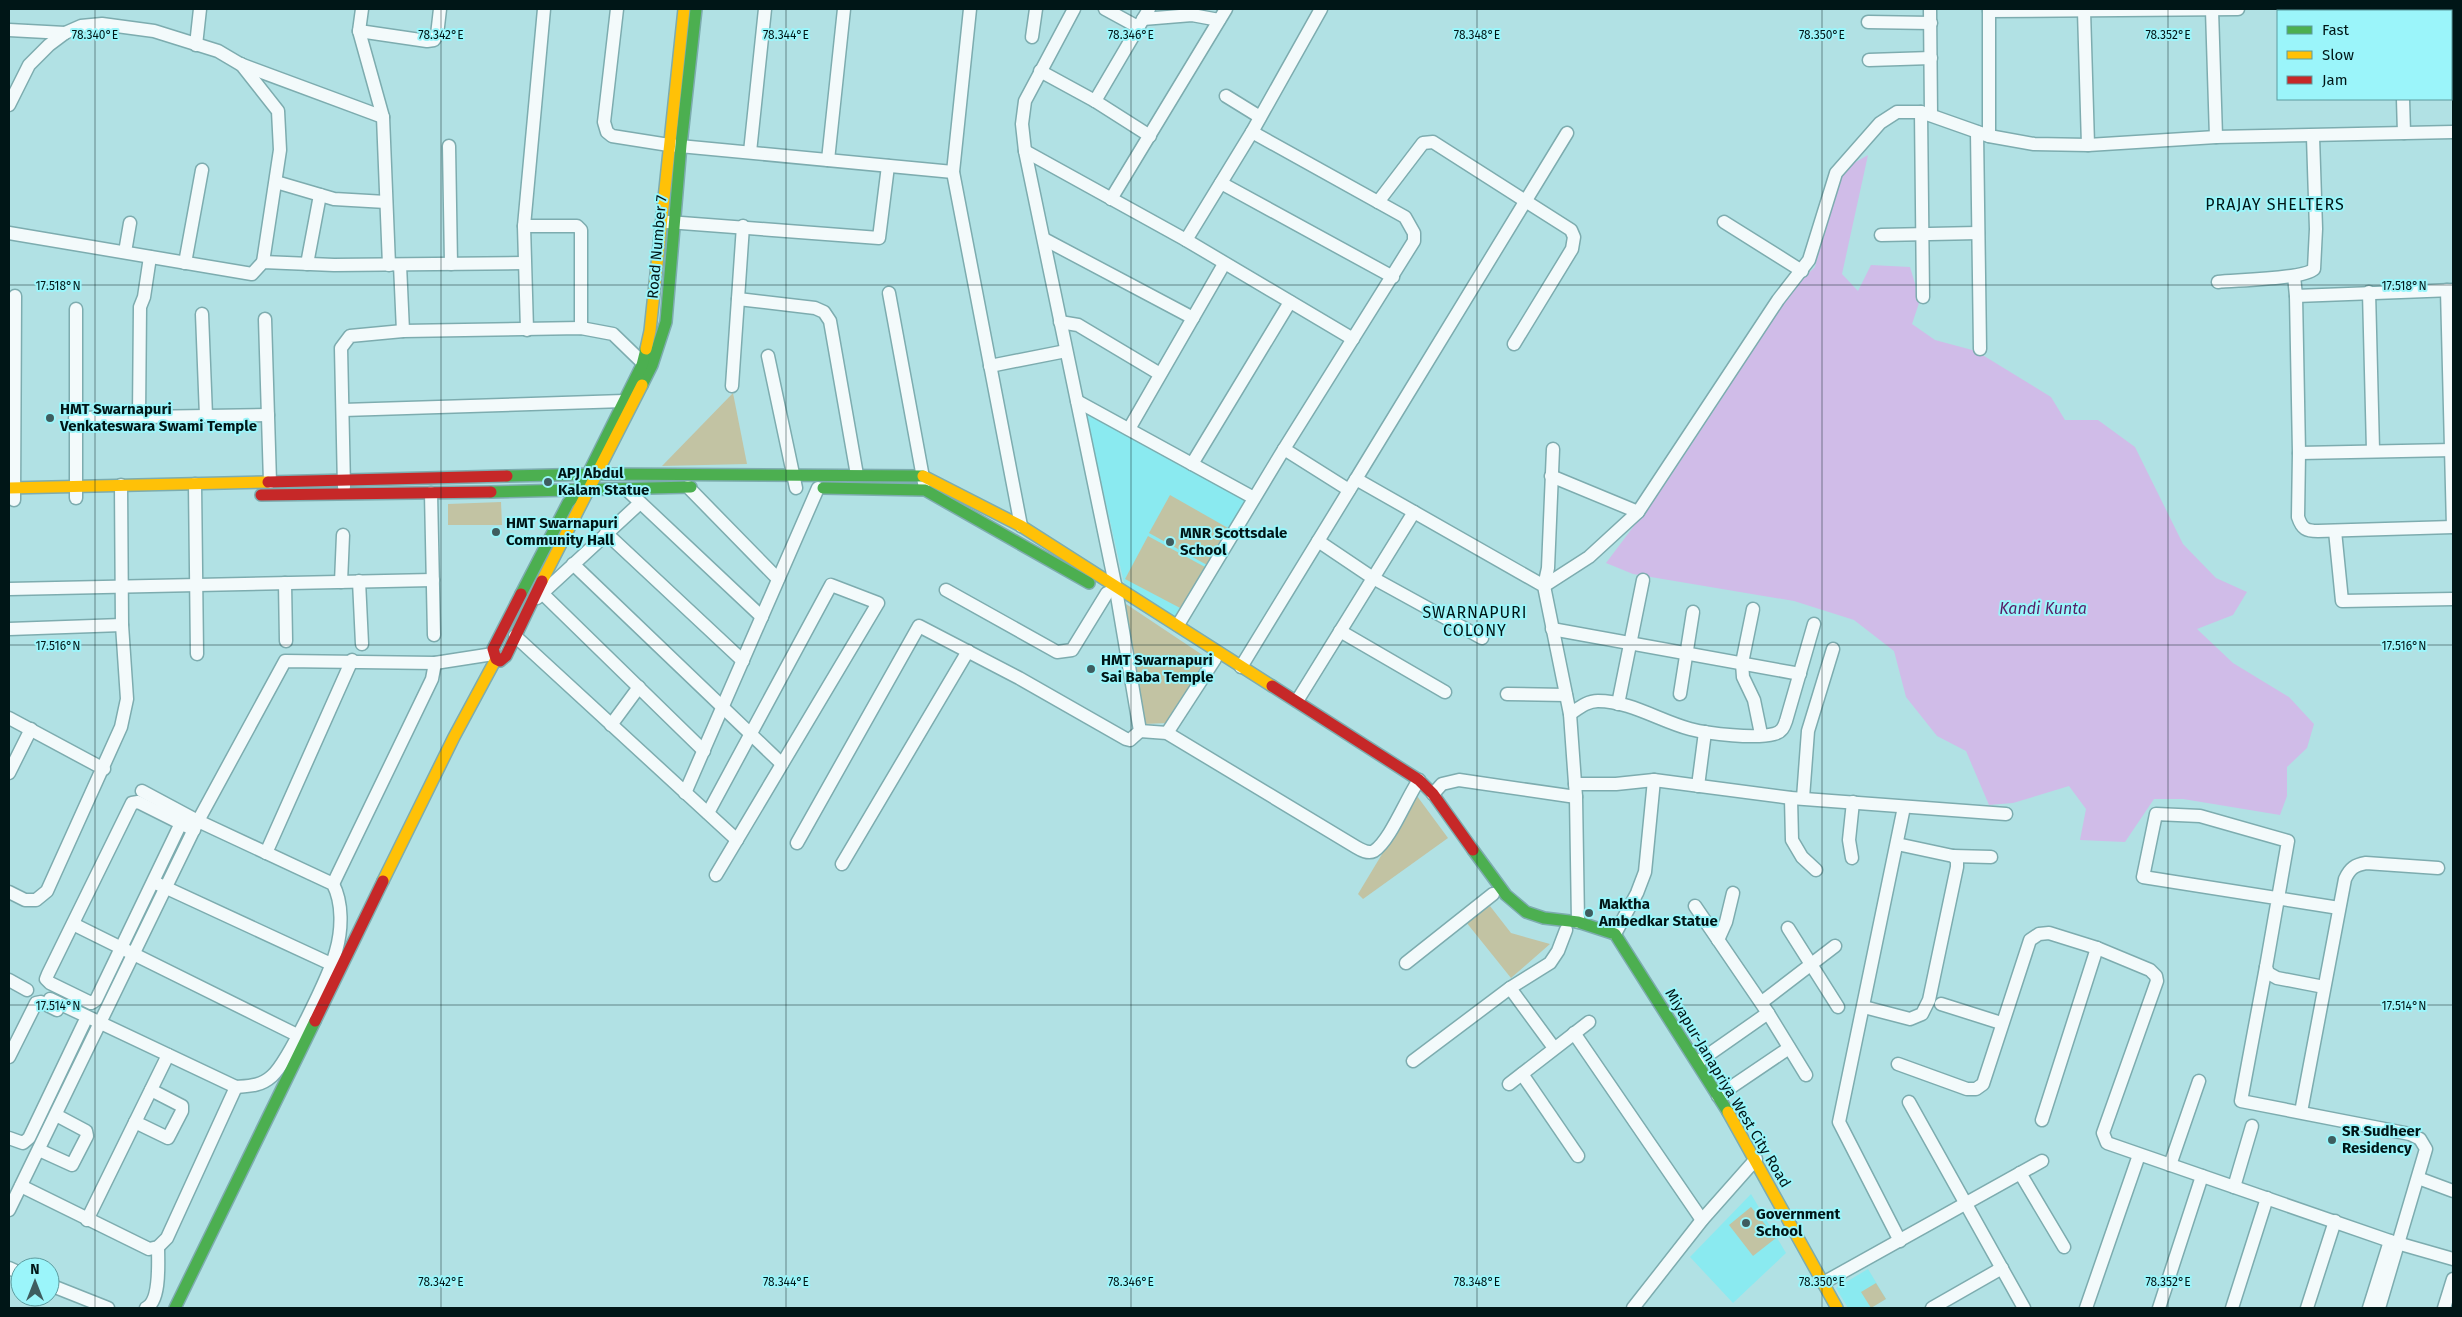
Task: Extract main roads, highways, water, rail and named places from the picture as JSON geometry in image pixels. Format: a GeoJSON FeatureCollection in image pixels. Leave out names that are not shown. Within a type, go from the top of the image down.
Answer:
{"type":"FeatureCollection","features":[{"type":"Feature","properties":{"kind":"water","name":"Kandi Kunta"},"geometry":{"type":"Polygon","coordinates":[[[1868,155],[1842,274],[1858,291],[1871,265],[1910,267],[1920,300],[1912,324],[1935,340],[1976,351],[2051,397],[2065,420],[2098,420],[2135,447],[2183,544],[2216,578],[2247,592],[2233,615],[2197,629],[2233,663],[2289,697],[2314,724],[2307,748],[2287,767],[2287,796],[2280,815],[2183,799],[2154,799],[2125,842],[2080,840],[2086,809],[2069,786],[2013,803],[1989,805],[1966,751],[1937,736],[1906,697],[1894,651],[1854,620],[1794,601],[1633,574],[1606,563],[1664,486],[1724,395],[1778,303],[1815,267],[1838,172],[1868,155]]]}},
{"type":"Feature","properties":{"kind":"place","name":"HMT Swarnapuri Venkateswara Swami Temple"},"geometry":{"type":"Point","coordinates":[50,418]}},
{"type":"Feature","properties":{"kind":"place","name":"APJ Abdul Kalam Statue"},"geometry":{"type":"Point","coordinates":[548,482]}},
{"type":"Feature","properties":{"kind":"place","name":"HMT Swarnapuri Community Hall"},"geometry":{"type":"Point","coordinates":[496,532]}},
{"type":"Feature","properties":{"kind":"place","name":"MNR Scottsdale School"},"geometry":{"type":"Point","coordinates":[1170,542]}},
{"type":"Feature","properties":{"kind":"place","name":"HMT Swarnapuri Sai Baba Temple"},"geometry":{"type":"Point","coordinates":[1091,669]}},
{"type":"Feature","properties":{"kind":"place","name":"Maktha Ambedkar Statue"},"geometry":{"type":"Point","coordinates":[1589,913]}},
{"type":"Feature","properties":{"kind":"place","name":"SR Sudheer Residency"},"geometry":{"type":"Point","coordinates":[2332,1140]}},
{"type":"Feature","properties":{"kind":"place","name":"Government School"},"geometry":{"type":"Point","coordinates":[1746,1223]}},
{"type":"Feature","properties":{"kind":"district","name":"PRAJAY SHELTERS"},"geometry":{"type":"Point","coordinates":[2275,204]}},
{"type":"Feature","properties":{"kind":"district","name":"SWARNAPURI COLONY"},"geometry":{"type":"Point","coordinates":[1475,621]}}]}
